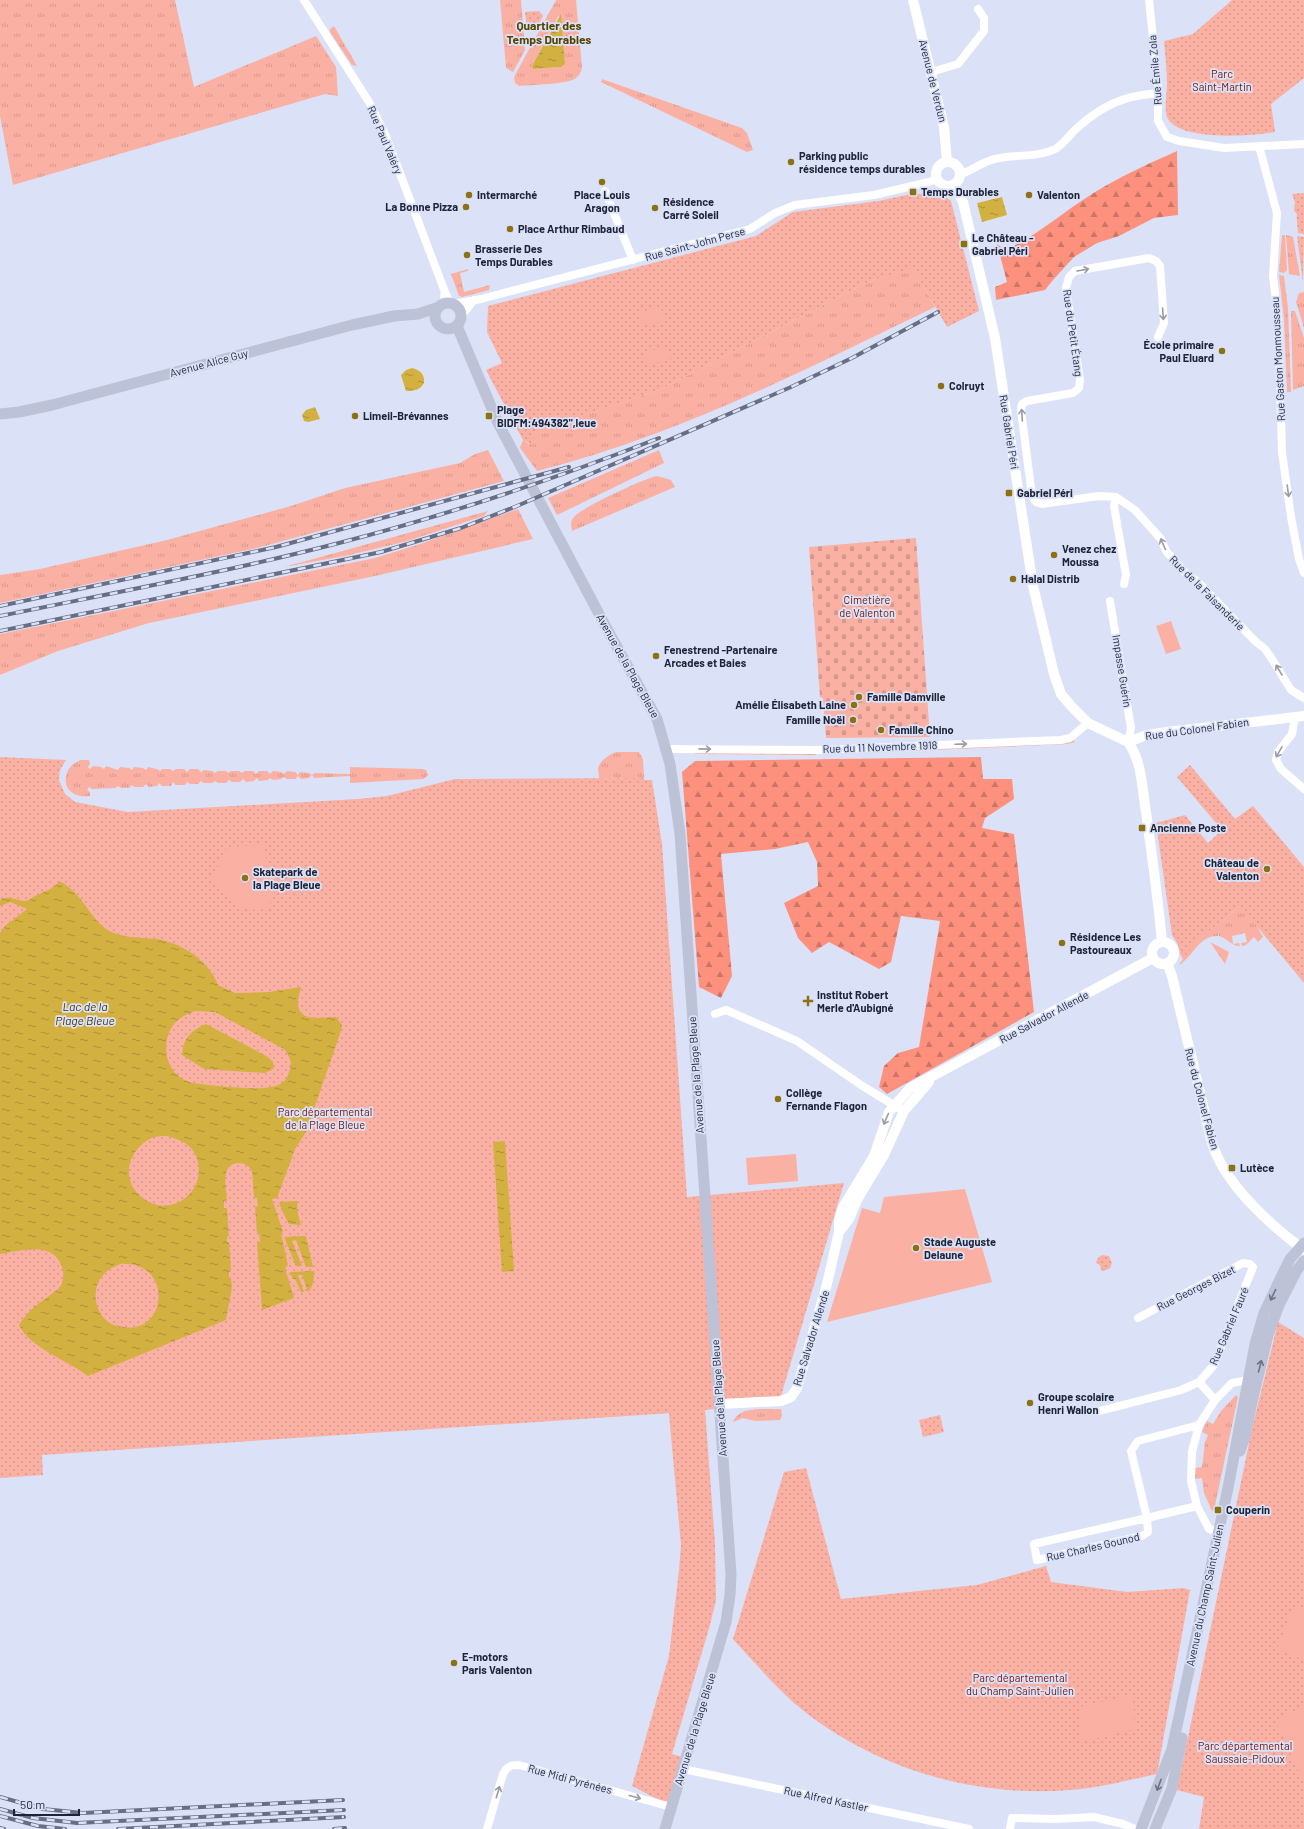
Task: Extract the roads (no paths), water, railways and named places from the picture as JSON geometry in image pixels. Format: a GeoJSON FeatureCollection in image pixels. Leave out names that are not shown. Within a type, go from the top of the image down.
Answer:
{"type":"FeatureCollection","features":[{"type":"Feature","properties":{"kind":"main road","name":"Avenue Alice Guy"},"geometry":{"type":"LineString","coordinates":[[0,414],[52,406],[352,325],[394,316],[418,314],[446,304]]}},
{"type":"Feature","properties":{"kind":"main road"},"geometry":{"type":"LineString","coordinates":[[446,304],[459,308],[456,323],[442,327],[436,321],[436,313],[446,304]]}},
{"type":"Feature","properties":{"kind":"main road","name":"Avenue Alice Guy"},"geometry":{"type":"LineString","coordinates":[[418,314],[436,321]]}},
{"type":"Feature","properties":{"kind":"main road","name":"Avenue de la Plage Bleue"},"geometry":{"type":"LineString","coordinates":[[456,323],[492,410],[607,628],[657,719],[670,764],[680,834],[731,1574],[726,1622],[665,1829]]}},
{"type":"Feature","properties":{"kind":"main road","name":"Avenue du Champ Saint-Julien"},"geometry":{"type":"LineString","coordinates":[[1140,1829],[1172,1749],[1218,1531],[1251,1385],[1264,1313],[1290,1260],[1303,1247]]}},
{"type":"Feature","properties":{"kind":"main road","name":"Avenue du Champ Saint-Julien"},"geometry":{"type":"LineString","coordinates":[[1155,1829],[1172,1788],[1229,1513],[1240,1446],[1245,1437],[1251,1385],[1279,1305],[1297,1270],[1304,1261]]}},
{"type":"Feature","properties":{"kind":"main road"},"geometry":{"type":"LineString","coordinates":[[1218,1531],[1224,1526],[1229,1513]]}},
{"type":"Feature","properties":{"kind":"street","name":"Rue Paul Valéry"},"geometry":{"type":"LineString","coordinates":[[304,0],[369,102],[384,134],[445,292],[446,304]]}},
{"type":"Feature","properties":{"kind":"street","name":"Avenue de Verdun"},"geometry":{"type":"LineString","coordinates":[[913,0],[944,127],[946,162]]}},
{"type":"Feature","properties":{"kind":"street","name":"Rue Émile Zola"},"geometry":{"type":"LineString","coordinates":[[1148,0],[1158,93],[1158,121],[1167,137],[1174,140],[1224,148],[1259,146]]}},
{"type":"Feature","properties":{"kind":"street"},"geometry":{"type":"LineString","coordinates":[[931,72],[958,64],[984,31],[984,18],[978,9]]}},
{"type":"Feature","properties":{"kind":"street"},"geometry":{"type":"LineString","coordinates":[[959,175],[966,173],[976,166],[995,159],[1034,154],[1056,149],[1092,115],[1103,107],[1122,99],[1137,95],[1158,93]]}},
{"type":"Feature","properties":{"kind":"street"},"geometry":{"type":"LineString","coordinates":[[1259,146],[1304,144]]}},
{"type":"Feature","properties":{"kind":"street","name":"Rue Gaston Monmousseau"},"geometry":{"type":"LineString","coordinates":[[1259,146],[1277,213],[1273,276],[1278,319],[1282,452],[1291,517],[1299,559],[1304,573]]}},
{"type":"Feature","properties":{"kind":"street"},"geometry":{"type":"LineString","coordinates":[[946,162],[955,164],[958,167],[959,175],[959,179],[954,185],[942,185],[937,178],[936,170],[939,166],[946,162]]}},
{"type":"Feature","properties":{"kind":"street","name":"Rue Saint-John Perse"},"geometry":{"type":"LineString","coordinates":[[446,304],[474,300],[750,229],[775,213],[795,205],[874,194],[929,182],[937,178]]}},
{"type":"Feature","properties":{"kind":"street","name":"Rue Gabriel Péri"},"geometry":{"type":"LineString","coordinates":[[954,185],[963,202],[995,338],[1034,586],[1054,674],[1061,694],[1088,723],[1128,742]]}},
{"type":"Feature","properties":{"kind":"street"},"geometry":{"type":"LineString","coordinates":[[605,191],[633,260]]}},
{"type":"Feature","properties":{"kind":"street","name":"Rue du Petit Étang"},"geometry":{"type":"LineString","coordinates":[[1026,454],[1021,410],[1022,404],[1027,401],[1073,393],[1079,388],[1080,380],[1066,288],[1069,277],[1075,271],[1149,258],[1156,261],[1160,266],[1164,323],[1158,336]]}},
{"type":"Feature","properties":{"kind":"street"},"geometry":{"type":"LineString","coordinates":[[456,323],[474,300]]}},
{"type":"Feature","properties":{"kind":"street"},"geometry":{"type":"LineString","coordinates":[[1013,456],[1026,454],[1032,496],[1036,502],[1042,504],[1099,496],[1116,497],[1114,506],[1126,575],[1124,584]]}},
{"type":"Feature","properties":{"kind":"street","name":"Rue de la Faisanderie"},"geometry":{"type":"LineString","coordinates":[[1116,497],[1135,510],[1161,539],[1166,551],[1189,577],[1196,580],[1255,641],[1265,649],[1291,690],[1304,698]]}},
{"type":"Feature","properties":{"kind":"street","name":"Impasse Guérin"},"geometry":{"type":"LineString","coordinates":[[1110,601],[1131,728],[1128,742]]}},
{"type":"Feature","properties":{"kind":"street"},"geometry":{"type":"LineString","coordinates":[[1299,717],[1292,734],[1278,752],[1276,760],[1281,769],[1304,789]]}},
{"type":"Feature","properties":{"kind":"street","name":"Rue du Colonel Fabien"},"geometry":{"type":"LineString","coordinates":[[1162,942],[1139,770],[1134,751],[1128,742],[1147,734],[1299,717]]}},
{"type":"Feature","properties":{"kind":"street","name":"Rue du 11 Novembre 1918"},"geometry":{"type":"LineString","coordinates":[[666,749],[818,750],[1061,740],[1070,738],[1088,723]]}},
{"type":"Feature","properties":{"kind":"street"},"geometry":{"type":"LineString","coordinates":[[1162,942],[1169,944],[1173,950],[1172,958],[1167,963],[1159,963],[1153,958],[1153,947],[1162,942]]}},
{"type":"Feature","properties":{"kind":"street","name":"Rue Salvador Allende"},"geometry":{"type":"LineString","coordinates":[[720,1404],[781,1401],[790,1397],[797,1388],[827,1284],[839,1232],[839,1220],[843,1207],[874,1156],[883,1125],[893,1106],[910,1088],[1153,958]]}},
{"type":"Feature","properties":{"kind":"street","name":"Rue du Colonel Fabien"},"geometry":{"type":"LineString","coordinates":[[1167,963],[1172,976],[1211,1139],[1215,1150],[1227,1173],[1249,1201],[1286,1237],[1303,1247]]}},
{"type":"Feature","properties":{"kind":"street"},"geometry":{"type":"LineString","coordinates":[[715,1014],[726,1010],[797,1041],[893,1106],[904,1111]]}},
{"type":"Feature","properties":{"kind":"street","name":"Rue Salvador Allende"},"geometry":{"type":"LineString","coordinates":[[839,1232],[849,1219],[857,1200],[884,1155],[904,1111],[934,1076]]}},
{"type":"Feature","properties":{"kind":"street","name":"Rue Georges Bizet"},"geometry":{"type":"LineString","coordinates":[[1138,1318],[1243,1263],[1250,1264],[1253,1268]]}},
{"type":"Feature","properties":{"kind":"street","name":"Rue Gabriel Fauré"},"geometry":{"type":"LineString","coordinates":[[1099,1411],[1181,1390],[1199,1382],[1214,1365],[1253,1268]]}},
{"type":"Feature","properties":{"kind":"street"},"geometry":{"type":"LineString","coordinates":[[1199,1382],[1215,1400]]}},
{"type":"Feature","properties":{"kind":"street"},"geometry":{"type":"LineString","coordinates":[[1218,1531],[1209,1529],[1197,1506],[1191,1481],[1192,1452],[1199,1425],[1215,1400],[1232,1383],[1251,1385]]}},
{"type":"Feature","properties":{"kind":"street"},"geometry":{"type":"LineString","coordinates":[[1197,1506],[1147,1518],[1131,1451],[1138,1441],[1199,1425]]}},
{"type":"Feature","properties":{"kind":"street","name":"Rue Charles Gounod"},"geometry":{"type":"LineString","coordinates":[[1147,1518],[1148,1532],[1142,1536],[1037,1560],[1034,1544],[1147,1518]]}},
{"type":"Feature","properties":{"kind":"street","name":"Rue Midi Pyrénées"},"geometry":{"type":"LineString","coordinates":[[487,1829],[506,1769],[519,1765],[671,1807]]}},
{"type":"Feature","properties":{"kind":"street","name":"Rue Alfred Kastler"},"geometry":{"type":"LineString","coordinates":[[683,1769],[969,1829]]}},
{"type":"Feature","properties":{"kind":"street"},"geometry":{"type":"LineString","coordinates":[[1010,1829],[1012,1818],[1056,1819],[1094,1817],[1123,1824],[1135,1829]]}},
{"type":"Feature","properties":{"kind":"water"},"geometry":{"type":"Polygon","coordinates":[[[561,14],[565,64],[561,67],[533,69],[532,67],[535,60],[561,14]]]}},
{"type":"Feature","properties":{"kind":"water"},"geometry":{"type":"Polygon","coordinates":[[[1002,197],[1007,215],[982,222],[977,203],[1002,197]]]}},
{"type":"Feature","properties":{"kind":"water"},"geometry":{"type":"Polygon","coordinates":[[[412,368],[421,373],[424,377],[424,383],[417,390],[406,391],[401,375],[406,370],[412,368]]]}},
{"type":"Feature","properties":{"kind":"water"},"geometry":{"type":"Polygon","coordinates":[[[315,407],[320,419],[308,422],[304,421],[302,415],[306,410],[315,407]]]}},
{"type":"Feature","properties":{"kind":"water","name":"Lac de la Plage Bleue"},"geometry":{"type":"Polygon","coordinates":[[[60,881],[71,889],[97,921],[106,929],[124,936],[166,941],[176,944],[194,954],[208,968],[218,985],[235,993],[269,992],[301,987],[298,1000],[301,1013],[311,1018],[336,1017],[342,1025],[306,1132],[295,1149],[277,1198],[272,1199],[283,1232],[281,1233],[288,1265],[285,1268],[294,1298],[262,1310],[257,1242],[260,1242],[259,1233],[257,1233],[255,1207],[258,1206],[257,1198],[254,1198],[252,1171],[248,1166],[243,1164],[233,1164],[229,1167],[227,1172],[225,1183],[227,1200],[224,1201],[224,1208],[227,1208],[229,1236],[227,1237],[227,1242],[229,1242],[231,1271],[229,1272],[229,1278],[231,1279],[232,1287],[226,1320],[88,1376],[40,1347],[24,1333],[19,1325],[30,1310],[61,1286],[63,1281],[63,1272],[58,1259],[51,1253],[44,1250],[35,1249],[0,1254],[0,933],[5,926],[27,909],[10,902],[0,906],[0,900],[10,898],[27,901],[51,889],[60,881]],[[195,1011],[184,1016],[173,1025],[167,1039],[166,1046],[168,1061],[171,1068],[179,1077],[192,1083],[224,1087],[251,1088],[273,1087],[285,1080],[291,1063],[284,1049],[215,1012],[195,1011]],[[165,1136],[154,1137],[142,1144],[134,1154],[129,1168],[130,1180],[136,1191],[145,1200],[156,1204],[169,1205],[181,1201],[192,1191],[199,1174],[199,1168],[196,1156],[189,1146],[179,1140],[165,1136]],[[120,1264],[107,1271],[100,1279],[96,1291],[96,1303],[106,1320],[116,1326],[123,1327],[138,1326],[149,1320],[156,1310],[159,1297],[157,1284],[150,1273],[137,1266],[120,1264]]]}},
{"type":"Feature","properties":{"kind":"water"},"geometry":{"type":"Polygon","coordinates":[[[206,1024],[268,1057],[273,1062],[274,1068],[265,1073],[204,1069],[182,1055],[184,1044],[189,1035],[196,1029],[206,1024]]]}},
{"type":"Feature","properties":{"kind":"water"},"geometry":{"type":"Polygon","coordinates":[[[505,1141],[514,1271],[502,1272],[493,1142],[505,1141]]]}},
{"type":"Feature","properties":{"kind":"water"},"geometry":{"type":"Polygon","coordinates":[[[297,1201],[301,1225],[289,1224],[279,1202],[297,1201]]]}},
{"type":"Feature","properties":{"kind":"water"},"geometry":{"type":"Polygon","coordinates":[[[306,1236],[313,1267],[306,1267],[296,1240],[292,1241],[302,1266],[296,1266],[284,1237],[306,1236]]]}},
{"type":"Feature","properties":{"kind":"water"},"geometry":{"type":"Polygon","coordinates":[[[314,1271],[313,1285],[308,1292],[302,1275],[298,1275],[304,1292],[301,1292],[290,1272],[314,1271]]]}},
{"type":"Feature","properties":{"kind":"railway"},"geometry":{"type":"LineString","coordinates":[[0,631],[381,552],[461,528],[517,506],[791,387],[852,358],[938,312]]}},
{"type":"Feature","properties":{"kind":"railway"},"geometry":{"type":"LineString","coordinates":[[0,616],[212,573],[297,554],[380,532],[420,521],[541,482],[659,438]]}},
{"type":"Feature","properties":{"kind":"railway"},"geometry":{"type":"LineString","coordinates":[[0,606],[276,547],[569,467]]}},
{"type":"Feature","properties":{"kind":"railway"},"geometry":{"type":"LineString","coordinates":[[0,1797],[43,1809],[83,1813],[343,1800]]}},
{"type":"Feature","properties":{"kind":"railway"},"geometry":{"type":"LineString","coordinates":[[0,1809],[33,1818],[77,1823],[344,1810]]}},
{"type":"Feature","properties":{"kind":"railway"},"geometry":{"type":"LineString","coordinates":[[0,1816],[38,1826],[65,1829]]}},
{"type":"Feature","properties":{"kind":"railway"},"geometry":{"type":"LineString","coordinates":[[118,1829],[344,1817]]}},
{"type":"Feature","properties":{"kind":"railway"},"geometry":{"type":"LineString","coordinates":[[0,1828],[4,1829]]}},
{"type":"Feature","properties":{"kind":"railway"},"geometry":{"type":"LineString","coordinates":[[334,1829],[345,1828]]}},
{"type":"Feature","properties":{"kind":"place","name":"Parking public résidence temps durables"},"geometry":{"type":"Point","coordinates":[791,162]}},
{"type":"Feature","properties":{"kind":"place","name":"Place Louis Aragon"},"geometry":{"type":"Point","coordinates":[602,182]}},
{"type":"Feature","properties":{"kind":"place","name":"Temps Durables"},"geometry":{"type":"Point","coordinates":[913,192]}},
{"type":"Feature","properties":{"kind":"place","name":"Intermarché"},"geometry":{"type":"Point","coordinates":[469,195]}},
{"type":"Feature","properties":{"kind":"place","name":"Valenton"},"geometry":{"type":"Point","coordinates":[1029,195]}},
{"type":"Feature","properties":{"kind":"place","name":"La Bonne Pizza"},"geometry":{"type":"Point","coordinates":[466,207]}},
{"type":"Feature","properties":{"kind":"place","name":"Résidence Carré Soleil"},"geometry":{"type":"Point","coordinates":[655,208]}},
{"type":"Feature","properties":{"kind":"place","name":"Place Arthur Rimbaud"},"geometry":{"type":"Point","coordinates":[510,229]}},
{"type":"Feature","properties":{"kind":"place","name":"Le Château - Gabriel Péri"},"geometry":{"type":"Point","coordinates":[964,244]}},
{"type":"Feature","properties":{"kind":"place","name":"Brasserie Des Temps Durables"},"geometry":{"type":"Point","coordinates":[467,255]}},
{"type":"Feature","properties":{"kind":"place","name":"École primaire Paul Eluard"},"geometry":{"type":"Point","coordinates":[1222,351]}},
{"type":"Feature","properties":{"kind":"place","name":"Colruyt"},"geometry":{"type":"Point","coordinates":[941,386]}},
{"type":"Feature","properties":{"kind":"place","name":"Limeil-Brévannes"},"geometry":{"type":"Point","coordinates":[355,416]}},
{"type":"Feature","properties":{"kind":"place","name":"Plage BIDFM:494382\",leue"},"geometry":{"type":"Point","coordinates":[489,416]}},
{"type":"Feature","properties":{"kind":"place","name":"Gabriel Péri"},"geometry":{"type":"Point","coordinates":[1009,493]}},
{"type":"Feature","properties":{"kind":"place","name":"Venez chez Moussa"},"geometry":{"type":"Point","coordinates":[1054,555]}},
{"type":"Feature","properties":{"kind":"place","name":"Halal Distrib"},"geometry":{"type":"Point","coordinates":[1013,579]}},
{"type":"Feature","properties":{"kind":"place","name":"Fenestrend -Partenaire Arcades et Baies"},"geometry":{"type":"Point","coordinates":[656,656]}},
{"type":"Feature","properties":{"kind":"place","name":"Famille Damville"},"geometry":{"type":"Point","coordinates":[859,697]}},
{"type":"Feature","properties":{"kind":"place","name":"Amélie Élisabeth Laine"},"geometry":{"type":"Point","coordinates":[854,705]}},
{"type":"Feature","properties":{"kind":"place","name":"Famille Noël"},"geometry":{"type":"Point","coordinates":[853,720]}},
{"type":"Feature","properties":{"kind":"place","name":"Famille Chino"},"geometry":{"type":"Point","coordinates":[881,730]}},
{"type":"Feature","properties":{"kind":"place","name":"Ancienne Poste"},"geometry":{"type":"Point","coordinates":[1142,828]}},
{"type":"Feature","properties":{"kind":"place","name":"Château de Valenton"},"geometry":{"type":"Point","coordinates":[1267,869]}},
{"type":"Feature","properties":{"kind":"place","name":"Skatepark de la Plage Bleue"},"geometry":{"type":"Point","coordinates":[245,878]}},
{"type":"Feature","properties":{"kind":"place","name":"Résidence Les Pastoureaux"},"geometry":{"type":"Point","coordinates":[1062,943]}},
{"type":"Feature","properties":{"kind":"place","name":"Institut Robert Merle d'Aubigné"},"geometry":{"type":"Point","coordinates":[808,1001]}},
{"type":"Feature","properties":{"kind":"place","name":"Collège Fernande Flagon"},"geometry":{"type":"Point","coordinates":[778,1099]}},
{"type":"Feature","properties":{"kind":"place","name":"Lutèce"},"geometry":{"type":"Point","coordinates":[1232,1168]}},
{"type":"Feature","properties":{"kind":"place","name":"Stade Auguste Delaune"},"geometry":{"type":"Point","coordinates":[916,1248]}},
{"type":"Feature","properties":{"kind":"place","name":"Groupe scolaire Henri Wallon"},"geometry":{"type":"Point","coordinates":[1030,1403]}},
{"type":"Feature","properties":{"kind":"place","name":"Couperin"},"geometry":{"type":"Point","coordinates":[1218,1510]}},
{"type":"Feature","properties":{"kind":"place","name":"E-motors Paris Valenton"},"geometry":{"type":"Point","coordinates":[454,1663]}},
{"type":"Feature","properties":{"kind":"district","name":"Quartier des Temps Durables"},"geometry":{"type":"Point","coordinates":[549,33]}},
{"type":"Feature","properties":{"kind":"park label","name":"Parc Saint-Martin"},"geometry":{"type":"Point","coordinates":[1222,80]}},
{"type":"Feature","properties":{"kind":"park label","name":"Cimetière de Valenton"},"geometry":{"type":"Point","coordinates":[867,606]}},
{"type":"Feature","properties":{"kind":"park label","name":"Parc départemental de la Plage Bleue"},"geometry":{"type":"Point","coordinates":[325,1118]}},
{"type":"Feature","properties":{"kind":"park label","name":"Parc départemental du Champ Saint-Julien"},"geometry":{"type":"Point","coordinates":[1020,1684]}},
{"type":"Feature","properties":{"kind":"park label","name":"Parc départemental Saussaie-Pidoux"},"geometry":{"type":"Point","coordinates":[1245,1752]}}]}
